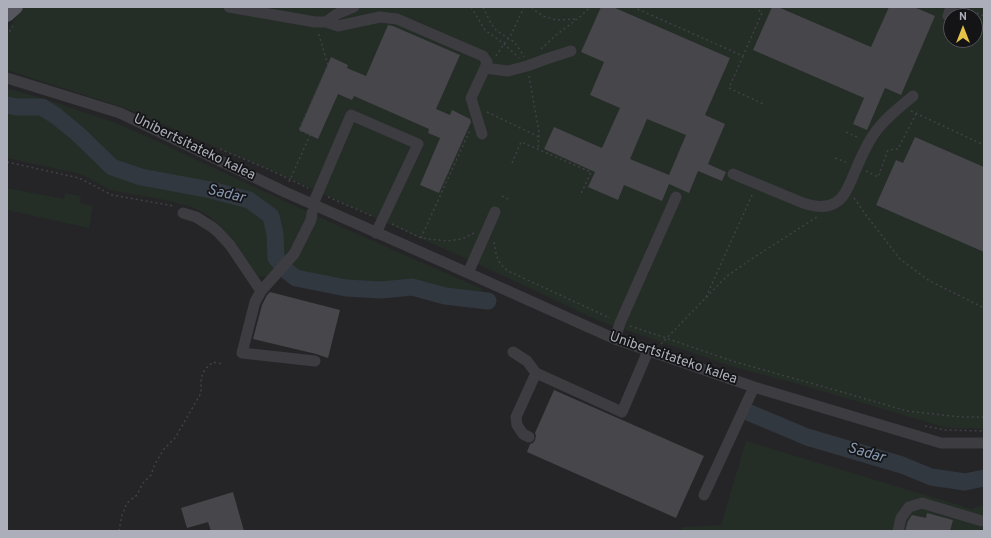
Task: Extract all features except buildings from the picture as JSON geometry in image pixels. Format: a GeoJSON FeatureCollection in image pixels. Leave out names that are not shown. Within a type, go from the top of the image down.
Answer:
{"type":"FeatureCollection","features":[{"type":"Feature","properties":{"kind":"main road"},"geometry":{"type":"LineString","coordinates":[[7,15],[16,7]]}},
{"type":"Feature","properties":{"kind":"street"},"geometry":{"type":"LineString","coordinates":[[230,7],[338,26],[380,17],[397,19],[485,62],[508,71],[571,51]]}},
{"type":"Feature","properties":{"kind":"street"},"geometry":{"type":"LineString","coordinates":[[320,22],[354,7]]}},
{"type":"Feature","properties":{"kind":"street"},"geometry":{"type":"LineString","coordinates":[[482,134],[471,98],[485,62]]}},
{"type":"Feature","properties":{"kind":"street","name":"Unibertsitateko kalea"},"geometry":{"type":"LineString","coordinates":[[7,78],[120,113],[285,192],[313,209],[376,233],[615,340],[653,350],[754,387],[941,443],[984,443]]}},
{"type":"Feature","properties":{"kind":"street"},"geometry":{"type":"LineString","coordinates":[[733,174],[803,203],[814,206],[825,206],[835,203],[844,195],[868,142],[874,133],[913,96]]}},
{"type":"Feature","properties":{"kind":"street"},"geometry":{"type":"LineString","coordinates":[[315,361],[242,353],[255,302],[260,291],[294,254],[311,220],[318,193],[351,116],[418,144],[376,233]]}},
{"type":"Feature","properties":{"kind":"street"},"geometry":{"type":"LineString","coordinates":[[615,340],[620,323],[676,197]]}},
{"type":"Feature","properties":{"kind":"street"},"geometry":{"type":"LineString","coordinates":[[179,210],[196,217],[218,232],[230,245],[260,291]]}},
{"type":"Feature","properties":{"kind":"street"},"geometry":{"type":"LineString","coordinates":[[468,273],[495,212]]}},
{"type":"Feature","properties":{"kind":"street"},"geometry":{"type":"LineString","coordinates":[[513,352],[527,361],[536,373],[622,412],[653,350]]}},
{"type":"Feature","properties":{"kind":"street"},"geometry":{"type":"LineString","coordinates":[[529,438],[523,434],[516,417],[536,373]]}},
{"type":"Feature","properties":{"kind":"street"},"geometry":{"type":"LineString","coordinates":[[704,496],[754,387]]}},
{"type":"Feature","properties":{"kind":"street"},"geometry":{"type":"LineString","coordinates":[[898,531],[901,518],[909,507],[922,503],[981,524]]}},
{"type":"Feature","properties":{"kind":"path"},"geometry":{"type":"LineString","coordinates":[[471,7],[485,30],[504,44],[527,66]]}},
{"type":"Feature","properties":{"kind":"path"},"geometry":{"type":"LineString","coordinates":[[483,7],[488,19],[496,30],[509,38],[518,47],[525,59],[539,132],[538,149]]}},
{"type":"Feature","properties":{"kind":"path"},"geometry":{"type":"LineString","coordinates":[[485,62],[495,59],[509,38],[524,7]]}},
{"type":"Feature","properties":{"kind":"path"},"geometry":{"type":"LineString","coordinates":[[532,7],[543,16],[556,20],[578,19]]}},
{"type":"Feature","properties":{"kind":"path"},"geometry":{"type":"LineString","coordinates":[[541,50],[555,36],[578,19],[590,7]]}},
{"type":"Feature","properties":{"kind":"path"},"geometry":{"type":"LineString","coordinates":[[633,7],[743,56]]}},
{"type":"Feature","properties":{"kind":"path"},"geometry":{"type":"LineString","coordinates":[[757,8],[762,13],[729,88],[763,104]]}},
{"type":"Feature","properties":{"kind":"path"},"geometry":{"type":"LineString","coordinates":[[285,192],[310,135],[299,130],[328,65],[320,22]]}},
{"type":"Feature","properties":{"kind":"path"},"geometry":{"type":"LineString","coordinates":[[901,107],[984,145]]}},
{"type":"Feature","properties":{"kind":"path"},"geometry":{"type":"LineString","coordinates":[[421,238],[475,111],[539,137]]}},
{"type":"Feature","properties":{"kind":"path"},"geometry":{"type":"LineString","coordinates":[[878,177],[888,150],[898,149],[916,114]]}},
{"type":"Feature","properties":{"kind":"path"},"geometry":{"type":"LineString","coordinates":[[846,132],[868,142]]}},
{"type":"Feature","properties":{"kind":"path"},"geometry":{"type":"LineString","coordinates":[[512,163],[521,142],[591,172],[580,196]]}},
{"type":"Feature","properties":{"kind":"path"},"geometry":{"type":"LineString","coordinates":[[7,162],[79,178],[112,195],[179,210]]}},
{"type":"Feature","properties":{"kind":"path"},"geometry":{"type":"LineString","coordinates":[[290,179],[318,193],[421,238],[447,241],[462,239],[474,233]]}},
{"type":"Feature","properties":{"kind":"path"},"geometry":{"type":"LineString","coordinates":[[705,300],[757,184]]}},
{"type":"Feature","properties":{"kind":"path"},"geometry":{"type":"LineString","coordinates":[[847,188],[900,259],[928,280],[984,308]]}},
{"type":"Feature","properties":{"kind":"path"},"geometry":{"type":"LineString","coordinates":[[502,196],[508,199]]}},
{"type":"Feature","properties":{"kind":"path"},"geometry":{"type":"LineString","coordinates":[[653,350],[705,300],[727,276],[819,216]]}},
{"type":"Feature","properties":{"kind":"path"},"geometry":{"type":"LineString","coordinates":[[494,242],[497,258],[500,264],[508,271],[620,323],[732,361],[907,411],[960,417],[984,417]]}},
{"type":"Feature","properties":{"kind":"path"},"geometry":{"type":"LineString","coordinates":[[119,531],[122,515],[127,503],[137,494],[143,483],[151,475],[155,464],[164,449],[174,438],[200,393],[201,378],[205,369],[213,362],[222,364]]}},
{"type":"Feature","properties":{"kind":"shaded area"},"geometry":{"type":"Polygon","coordinates":[[[7,7],[984,7],[984,531],[7,531],[7,7]]]}},
{"type":"Feature","properties":{"kind":"shaded area"},"geometry":{"type":"Polygon","coordinates":[[[25,7],[984,7],[984,429],[947,428],[801,385],[730,366],[597,320],[270,170],[124,108],[7,70],[7,31],[18,14],[25,7]]]}},
{"type":"Feature","properties":{"kind":"shaded area"},"geometry":{"type":"Polygon","coordinates":[[[7,88],[116,123],[159,142],[312,214],[482,289],[479,297],[460,294],[423,281],[382,284],[353,284],[297,272],[274,269],[265,277],[256,276],[236,244],[223,228],[208,215],[192,207],[170,201],[110,190],[81,174],[7,158],[7,88]]]}},
{"type":"Feature","properties":{"kind":"shaded area"},"geometry":{"type":"Polygon","coordinates":[[[7,188],[64,199],[65,193],[81,196],[80,203],[93,206],[89,228],[7,210],[7,188]]]}},
{"type":"Feature","properties":{"kind":"shaded area"},"geometry":{"type":"Polygon","coordinates":[[[746,441],[972,509],[984,504],[984,531],[681,531],[682,527],[721,525],[746,441]]]}},
{"type":"Feature","properties":{"kind":"waterway","name":"Sadar"},"geometry":{"type":"LineString","coordinates":[[7,105],[16,107],[42,107],[56,116],[78,134],[112,167],[141,177],[211,190],[249,200],[271,216],[275,234],[276,258],[288,272],[296,278],[346,288],[381,290],[412,287],[445,296],[488,301]]}},
{"type":"Feature","properties":{"kind":"waterway","name":"Sadar"},"geometry":{"type":"LineString","coordinates":[[750,413],[807,437],[902,465],[931,477],[965,482],[984,478]]}}]}
